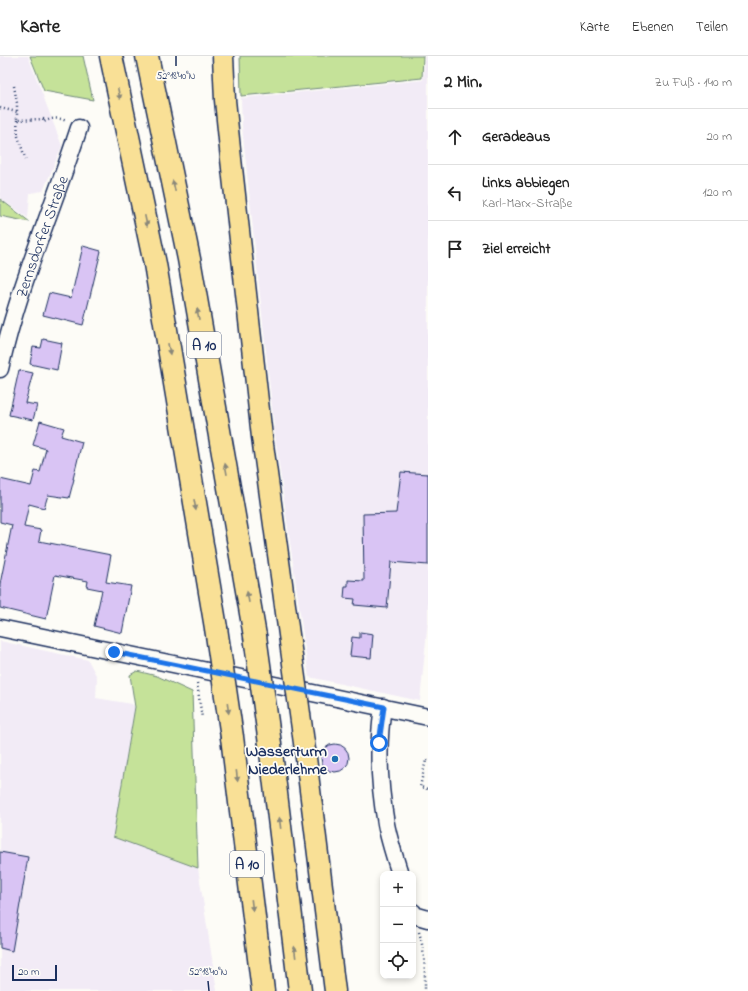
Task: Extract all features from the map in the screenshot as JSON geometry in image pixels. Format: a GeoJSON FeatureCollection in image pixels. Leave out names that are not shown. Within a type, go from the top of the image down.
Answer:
{"type":"FeatureCollection","features":[{"type":"Feature","properties":{"kind":"highway","name":"A 10"},"geometry":{"type":"LineString","coordinates":[[111,56],[155,264],[216,628],[232,737],[263,991]]}},
{"type":"Feature","properties":{"kind":"highway","name":"A 10"},"geometry":{"type":"LineString","coordinates":[[147,56],[189,259],[255,636],[270,744],[300,991]]}},
{"type":"Feature","properties":{"kind":"main road"},"geometry":{"type":"LineString","coordinates":[[223,56],[225,100],[261,429],[306,750],[335,991]]}},
{"type":"Feature","properties":{"kind":"street","name":"Zernsdorfer Straße"},"geometry":{"type":"LineString","coordinates":[[0,369],[5,346],[17,308],[79,128]]}},
{"type":"Feature","properties":{"kind":"street"},"geometry":{"type":"LineString","coordinates":[[0,628],[428,717]]}},
{"type":"Feature","properties":{"kind":"street"},"geometry":{"type":"LineString","coordinates":[[384,707],[379,743],[379,768],[386,825],[399,871]]}},
{"type":"Feature","properties":{"kind":"path"},"geometry":{"type":"LineString","coordinates":[[14,86],[17,103],[16,120],[18,136],[26,161]]}},
{"type":"Feature","properties":{"kind":"path"},"geometry":{"type":"LineString","coordinates":[[0,108],[17,112]]}},
{"type":"Feature","properties":{"kind":"path"},"geometry":{"type":"LineString","coordinates":[[16,120],[43,119],[44,122],[50,118]]}},
{"type":"Feature","properties":{"kind":"path"},"geometry":{"type":"LineString","coordinates":[[196,681],[202,718]]}},
{"type":"Feature","properties":{"kind":"path"},"geometry":{"type":"LineString","coordinates":[[428,761],[426,760],[420,787],[428,789]]}},
{"type":"Feature","properties":{"kind":"path"},"geometry":{"type":"LineString","coordinates":[[418,915],[424,958],[425,991]]}},
{"type":"Feature","properties":{"kind":"shaded area"},"geometry":{"type":"Polygon","coordinates":[[[0,56],[28,56],[62,146],[43,191],[30,193],[28,218],[0,198],[0,56]]]}},
{"type":"Feature","properties":{"kind":"shaded area"},"geometry":{"type":"Polygon","coordinates":[[[425,56],[428,56],[428,620],[420,701],[309,677],[275,436],[242,126],[241,98],[423,80],[425,56]]]}},
{"type":"Feature","properties":{"kind":"shaded area"},"geometry":{"type":"Polygon","coordinates":[[[0,641],[88,660],[97,677],[96,698],[132,704],[135,707],[113,837],[198,868],[217,991],[0,991],[0,641]]]}},
{"type":"Feature","properties":{"kind":"green space"},"geometry":{"type":"Polygon","coordinates":[[[30,56],[83,56],[93,100],[44,91],[30,56]]]}},
{"type":"Feature","properties":{"kind":"green space"},"geometry":{"type":"Polygon","coordinates":[[[240,56],[423,56],[422,78],[241,96],[240,56]]]}},
{"type":"Feature","properties":{"kind":"green space"},"geometry":{"type":"Polygon","coordinates":[[[0,199],[30,222],[0,216],[0,199]]]}},
{"type":"Feature","properties":{"kind":"green space"},"geometry":{"type":"Polygon","coordinates":[[[137,671],[157,676],[192,692],[198,868],[113,837],[135,707],[130,675],[137,671]]]}},
{"type":"Feature","properties":{"kind":"building"},"geometry":{"type":"Polygon","coordinates":[[[83,246],[101,251],[83,325],[43,315],[49,293],[71,298],[83,246]]]}},
{"type":"Feature","properties":{"kind":"building"},"geometry":{"type":"Polygon","coordinates":[[[43,339],[62,343],[57,370],[30,364],[33,347],[41,348],[43,339]]]}},
{"type":"Feature","properties":{"kind":"building"},"geometry":{"type":"Polygon","coordinates":[[[19,370],[33,373],[25,403],[37,405],[33,420],[9,415],[19,370]]]}},
{"type":"Feature","properties":{"kind":"building"},"geometry":{"type":"Polygon","coordinates":[[[40,421],[64,428],[61,436],[82,442],[69,498],[48,495],[44,508],[29,504],[24,527],[41,530],[39,541],[111,555],[106,582],[131,586],[122,633],[94,626],[102,590],[87,587],[88,581],[55,575],[46,619],[0,608],[0,584],[12,525],[0,522],[0,479],[31,486],[35,471],[40,472],[46,449],[33,445],[40,421]]]}},
{"type":"Feature","properties":{"kind":"building"},"geometry":{"type":"Polygon","coordinates":[[[401,472],[428,474],[428,565],[391,562],[387,608],[354,605],[355,599],[344,598],[345,586],[348,586],[348,580],[364,581],[363,514],[396,513],[401,472]]]}},
{"type":"Feature","properties":{"kind":"building"},"geometry":{"type":"Polygon","coordinates":[[[360,632],[373,634],[371,658],[350,656],[352,637],[360,638],[360,632]]]}},
{"type":"Feature","properties":{"kind":"building","name":"Wasserturm Niederlehme"},"geometry":{"type":"Polygon","coordinates":[[[335,744],[345,748],[349,758],[345,768],[335,772],[325,768],[321,758],[325,748],[335,744]]]}},
{"type":"Feature","properties":{"kind":"building"},"geometry":{"type":"Polygon","coordinates":[[[0,852],[28,857],[12,951],[0,948],[0,852]]]}},
{"type":"Feature","properties":{"kind":"place","name":"Wasserturm Niederlehme"},"geometry":{"type":"Point","coordinates":[335,759]}},
{"type":"Feature","properties":{"kind":"route"},"geometry":{"type":"LineString","coordinates":[[114,652],[384,707],[379,743]]}}]}
